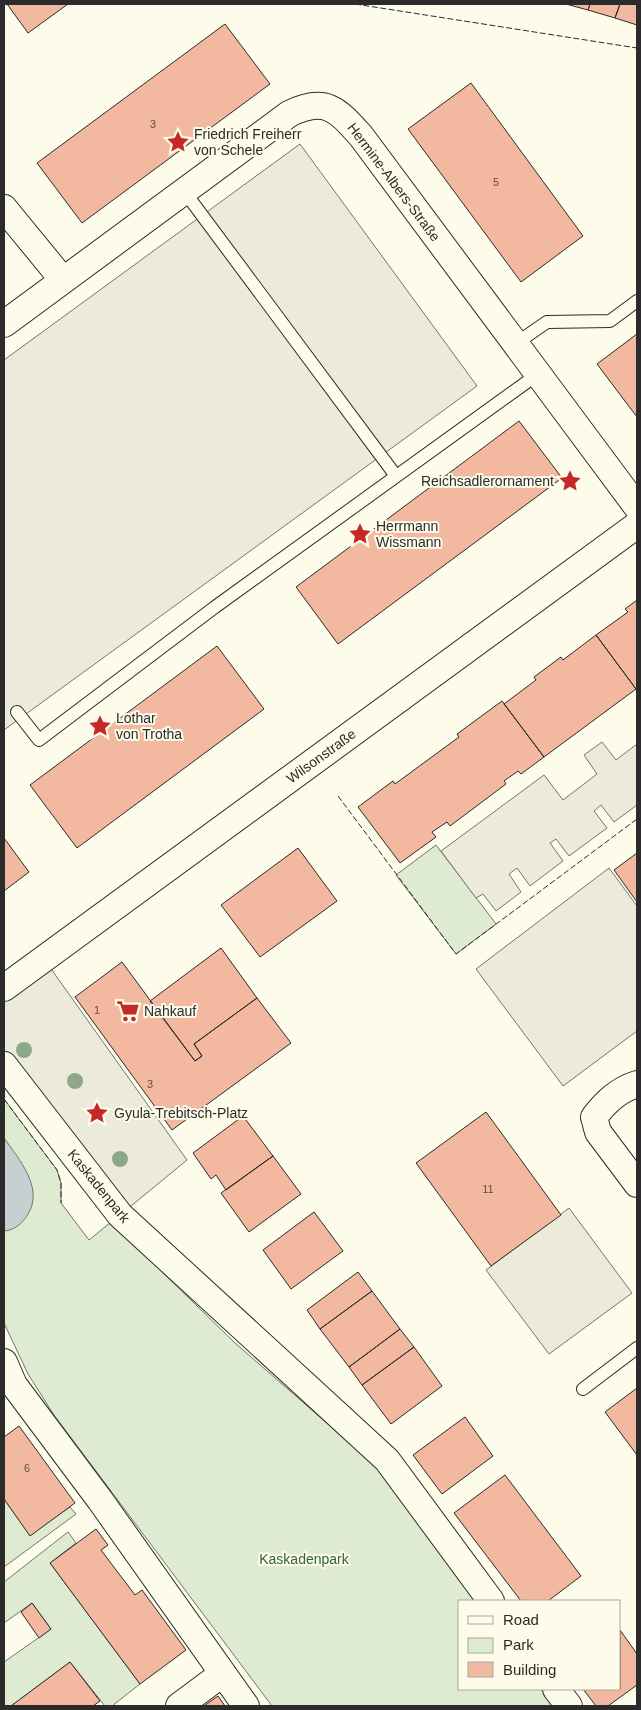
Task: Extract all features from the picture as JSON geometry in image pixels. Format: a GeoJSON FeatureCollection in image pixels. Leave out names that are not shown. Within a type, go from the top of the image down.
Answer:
{"type":"FeatureCollection","features":[{"type":"Feature","properties":{"kind":"street","name":"Hermine-Albers-Straße"},"geometry":{"type":"LineString","coordinates":[[4,324],[289,114],[315,105],[324,106],[334,110],[361,136],[637,507]]}},
{"type":"Feature","properties":{"kind":"street"},"geometry":{"type":"LineString","coordinates":[[4,208],[63,280]]}},
{"type":"Feature","properties":{"kind":"street","name":"Wilsonstraße"},"geometry":{"type":"LineString","coordinates":[[4,988],[637,525]]}},
{"type":"Feature","properties":{"kind":"street","name":"Kaskadenpark"},"geometry":{"type":"LineString","coordinates":[[4,1065],[120,1215],[387,1460],[490,1600]]}},
{"type":"Feature","properties":{"kind":"street"},"geometry":{"type":"LineString","coordinates":[[637,1084],[630,1086],[607,1100],[594,1117],[598,1132],[637,1184]]}},
{"type":"Feature","properties":{"kind":"street"},"geometry":{"type":"LineString","coordinates":[[7,1379],[100,1500],[246,1706]]}},
{"type":"Feature","properties":{"kind":"street"},"geometry":{"type":"LineString","coordinates":[[178,1706],[222,1674]]}},
{"type":"Feature","properties":{"kind":"street"},"geometry":{"type":"LineString","coordinates":[[557,1690],[569,1706]]}},
{"type":"Feature","properties":{"kind":"lane"},"geometry":{"type":"LineString","coordinates":[[184,191],[396,476]]}},
{"type":"Feature","properties":{"kind":"lane"},"geometry":{"type":"LineString","coordinates":[[515,344],[547,322],[610,321],[637,301]]}},
{"type":"Feature","properties":{"kind":"lane"},"geometry":{"type":"LineString","coordinates":[[17,712],[39,740],[214,607],[538,374]]}},
{"type":"Feature","properties":{"kind":"lane"},"geometry":{"type":"LineString","coordinates":[[583,1389],[637,1348]]}},
{"type":"Feature","properties":{"kind":"green space"},"geometry":{"type":"Polygon","coordinates":[[[436,845],[496,924],[456,954],[396,875],[436,845]]]}},
{"type":"Feature","properties":{"kind":"green space","name":"Kaskadenpark"},"geometry":{"type":"Polygon","coordinates":[[[4,1099],[57,1170],[61,1183],[61,1203],[89,1240],[111,1222],[235,1343],[384,1473],[476,1600],[458,1600],[458,1690],[542,1690],[554,1706],[272,1706],[54,1415],[28,1374],[4,1323],[4,1099]]]}},
{"type":"Feature","properties":{"kind":"green space"},"geometry":{"type":"Polygon","coordinates":[[[4,1499],[30,1535],[70,1507],[76,1514],[4,1567],[4,1499]]]}},
{"type":"Feature","properties":{"kind":"green space"},"geometry":{"type":"Polygon","coordinates":[[[68,1532],[76,1543],[50,1563],[140,1684],[112,1706],[105,1706],[70,1662],[11,1706],[4,1706],[4,1662],[51,1629],[32,1603],[4,1623],[4,1582],[68,1532]]]}},
{"type":"Feature","properties":{"kind":"shaded area"},"geometry":{"type":"Polygon","coordinates":[[[300,144],[477,386],[4,730],[4,360],[300,144]]]}},
{"type":"Feature","properties":{"kind":"shaded area"},"geometry":{"type":"Polygon","coordinates":[[[602,742],[616,760],[637,744],[637,805],[614,822],[601,805],[594,811],[607,828],[569,856],[556,839],[550,843],[563,861],[530,886],[517,868],[509,874],[521,892],[496,911],[483,894],[476,898],[441,851],[544,775],[563,800],[597,774],[584,755],[602,742]]]}},
{"type":"Feature","properties":{"kind":"shaded area"},"geometry":{"type":"Polygon","coordinates":[[[609,868],[637,906],[637,1031],[563,1086],[476,969],[609,868]]]}},
{"type":"Feature","properties":{"kind":"shaded area","name":"Gyula-Trebitsch-Platz"},"geometry":{"type":"Polygon","coordinates":[[[44,959],[187,1160],[120,1215],[4,1065],[4,988],[44,959]]]}},
{"type":"Feature","properties":{"kind":"shaded area"},"geometry":{"type":"Polygon","coordinates":[[[4,1138],[28,1174],[33,1194],[32,1204],[23,1221],[15,1228],[4,1231],[4,1138]]]}},
{"type":"Feature","properties":{"kind":"shaded area"},"geometry":{"type":"Polygon","coordinates":[[[569,1208],[632,1293],[549,1354],[486,1270],[569,1208]]]}},
{"type":"Feature","properties":{"kind":"building"},"geometry":{"type":"Polygon","coordinates":[[[7,4],[68,4],[28,33],[7,4]]]}},
{"type":"Feature","properties":{"kind":"building"},"geometry":{"type":"Polygon","coordinates":[[[566,4],[590,4],[588,10],[566,4]]]}},
{"type":"Feature","properties":{"kind":"building"},"geometry":{"type":"Polygon","coordinates":[[[590,4],[620,4],[615,18],[588,10],[590,4]]]}},
{"type":"Feature","properties":{"kind":"building"},"geometry":{"type":"Polygon","coordinates":[[[620,4],[637,4],[637,25],[615,18],[620,4]]]}},
{"type":"Feature","properties":{"kind":"building"},"geometry":{"type":"Polygon","coordinates":[[[225,24],[270,84],[82,223],[37,163],[225,24]]]}},
{"type":"Feature","properties":{"kind":"building"},"geometry":{"type":"Polygon","coordinates":[[[471,83],[583,236],[521,282],[408,129],[471,83]]]}},
{"type":"Feature","properties":{"kind":"building"},"geometry":{"type":"Polygon","coordinates":[[[637,334],[637,417],[597,364],[637,334]]]}},
{"type":"Feature","properties":{"kind":"building"},"geometry":{"type":"Polygon","coordinates":[[[519,421],[562,478],[338,644],[296,587],[519,421]]]}},
{"type":"Feature","properties":{"kind":"building"},"geometry":{"type":"Polygon","coordinates":[[[637,600],[636,689],[596,635],[628,612],[625,609],[637,600]]]}},
{"type":"Feature","properties":{"kind":"building"},"geometry":{"type":"Polygon","coordinates":[[[596,635],[636,689],[544,757],[504,704],[536,680],[534,677],[561,657],[563,660],[596,635]]]}},
{"type":"Feature","properties":{"kind":"building"},"geometry":{"type":"Polygon","coordinates":[[[217,646],[264,709],[77,848],[30,785],[217,646]]]}},
{"type":"Feature","properties":{"kind":"building"},"geometry":{"type":"Polygon","coordinates":[[[502,701],[544,757],[521,774],[518,771],[504,781],[506,784],[450,826],[447,822],[432,832],[436,837],[400,863],[358,807],[393,781],[395,784],[459,737],[457,734],[502,701]]]}},
{"type":"Feature","properties":{"kind":"building"},"geometry":{"type":"Polygon","coordinates":[[[4,838],[29,872],[4,891],[4,838]]]}},
{"type":"Feature","properties":{"kind":"building"},"geometry":{"type":"Polygon","coordinates":[[[298,848],[337,901],[260,957],[221,905],[298,848]]]}},
{"type":"Feature","properties":{"kind":"building"},"geometry":{"type":"Polygon","coordinates":[[[637,853],[637,902],[614,870],[637,853]]]}},
{"type":"Feature","properties":{"kind":"building"},"geometry":{"type":"Polygon","coordinates":[[[221,948],[257,998],[194,1044],[202,1056],[195,1061],[150,1001],[221,948]]]}},
{"type":"Feature","properties":{"kind":"building"},"geometry":{"type":"Polygon","coordinates":[[[122,962],[195,1061],[202,1056],[194,1044],[257,998],[291,1043],[172,1130],[75,997],[122,962]]]}},
{"type":"Feature","properties":{"kind":"building"},"geometry":{"type":"Polygon","coordinates":[[[486,1112],[561,1215],[491,1266],[416,1163],[486,1112]]]}},
{"type":"Feature","properties":{"kind":"building"},"geometry":{"type":"Polygon","coordinates":[[[243,1116],[273,1156],[226,1190],[216,1175],[211,1179],[193,1153],[243,1116]]]}},
{"type":"Feature","properties":{"kind":"building"},"geometry":{"type":"Polygon","coordinates":[[[273,1156],[301,1194],[249,1232],[221,1193],[273,1156]]]}},
{"type":"Feature","properties":{"kind":"building"},"geometry":{"type":"Polygon","coordinates":[[[314,1212],[343,1251],[291,1289],[263,1250],[314,1212]]]}},
{"type":"Feature","properties":{"kind":"building"},"geometry":{"type":"Polygon","coordinates":[[[358,1272],[372,1291],[320,1329],[307,1310],[358,1272]]]}},
{"type":"Feature","properties":{"kind":"building"},"geometry":{"type":"Polygon","coordinates":[[[372,1291],[400,1329],[349,1367],[320,1329],[372,1291]]]}},
{"type":"Feature","properties":{"kind":"building"},"geometry":{"type":"Polygon","coordinates":[[[400,1329],[414,1347],[362,1385],[349,1367],[400,1329]]]}},
{"type":"Feature","properties":{"kind":"building"},"geometry":{"type":"Polygon","coordinates":[[[414,1347],[442,1386],[391,1424],[362,1385],[414,1347]]]}},
{"type":"Feature","properties":{"kind":"building"},"geometry":{"type":"Polygon","coordinates":[[[637,1388],[637,1455],[605,1412],[637,1388]]]}},
{"type":"Feature","properties":{"kind":"building"},"geometry":{"type":"Polygon","coordinates":[[[465,1417],[493,1456],[442,1494],[413,1455],[465,1417]]]}},
{"type":"Feature","properties":{"kind":"building"},"geometry":{"type":"Polygon","coordinates":[[[19,1426],[75,1503],[30,1536],[4,1499],[4,1437],[19,1426]]]}},
{"type":"Feature","properties":{"kind":"building"},"geometry":{"type":"Polygon","coordinates":[[[505,1475],[581,1576],[549,1600],[520,1600],[454,1513],[505,1475]]]}},
{"type":"Feature","properties":{"kind":"building"},"geometry":{"type":"Polygon","coordinates":[[[96,1529],[108,1545],[101,1550],[135,1595],[142,1590],[186,1650],[140,1684],[50,1563],[96,1529]]]}},
{"type":"Feature","properties":{"kind":"building"},"geometry":{"type":"Polygon","coordinates":[[[32,1603],[51,1629],[39,1638],[21,1612],[32,1603]]]}},
{"type":"Feature","properties":{"kind":"building"},"geometry":{"type":"Polygon","coordinates":[[[621,1631],[637,1654],[637,1685],[608,1706],[596,1706],[584,1690],[621,1690],[621,1631]]]}},
{"type":"Feature","properties":{"kind":"building"},"geometry":{"type":"Polygon","coordinates":[[[70,1662],[100,1701],[93,1706],[11,1706],[70,1662]]]}},
{"type":"Feature","properties":{"kind":"building"},"geometry":{"type":"Polygon","coordinates":[[[218,1696],[225,1706],[204,1706],[218,1696]]]}},
{"type":"Feature","properties":{"kind":"fence"},"geometry":{"type":"LineString","coordinates":[[355,4],[637,48]]}},
{"type":"Feature","properties":{"kind":"fence"},"geometry":{"type":"LineString","coordinates":[[338,796],[456,954],[637,819]]}},
{"type":"Feature","properties":{"kind":"fence"},"geometry":{"type":"LineString","coordinates":[[4,1099],[57,1170],[61,1183],[61,1203]]}},
{"type":"Feature","properties":{"kind":"place","name":"Friedrich Freiherr von Schele"},"geometry":{"type":"Point","coordinates":[178,142]}},
{"type":"Feature","properties":{"kind":"place","name":"Reichsadlerornament"},"geometry":{"type":"Point","coordinates":[570,481]}},
{"type":"Feature","properties":{"kind":"place","name":"Herrmann Wissmann"},"geometry":{"type":"Point","coordinates":[360,534]}},
{"type":"Feature","properties":{"kind":"place","name":"Lothar von Trotha"},"geometry":{"type":"Point","coordinates":[100,726]}},
{"type":"Feature","properties":{"kind":"place","name":"Nahkauf"},"geometry":{"type":"Point","coordinates":[128,1011]}},
{"type":"Feature","properties":{"kind":"place","name":"Gyula-Trebitsch-Platz"},"geometry":{"type":"Point","coordinates":[97,1113]}}]}
